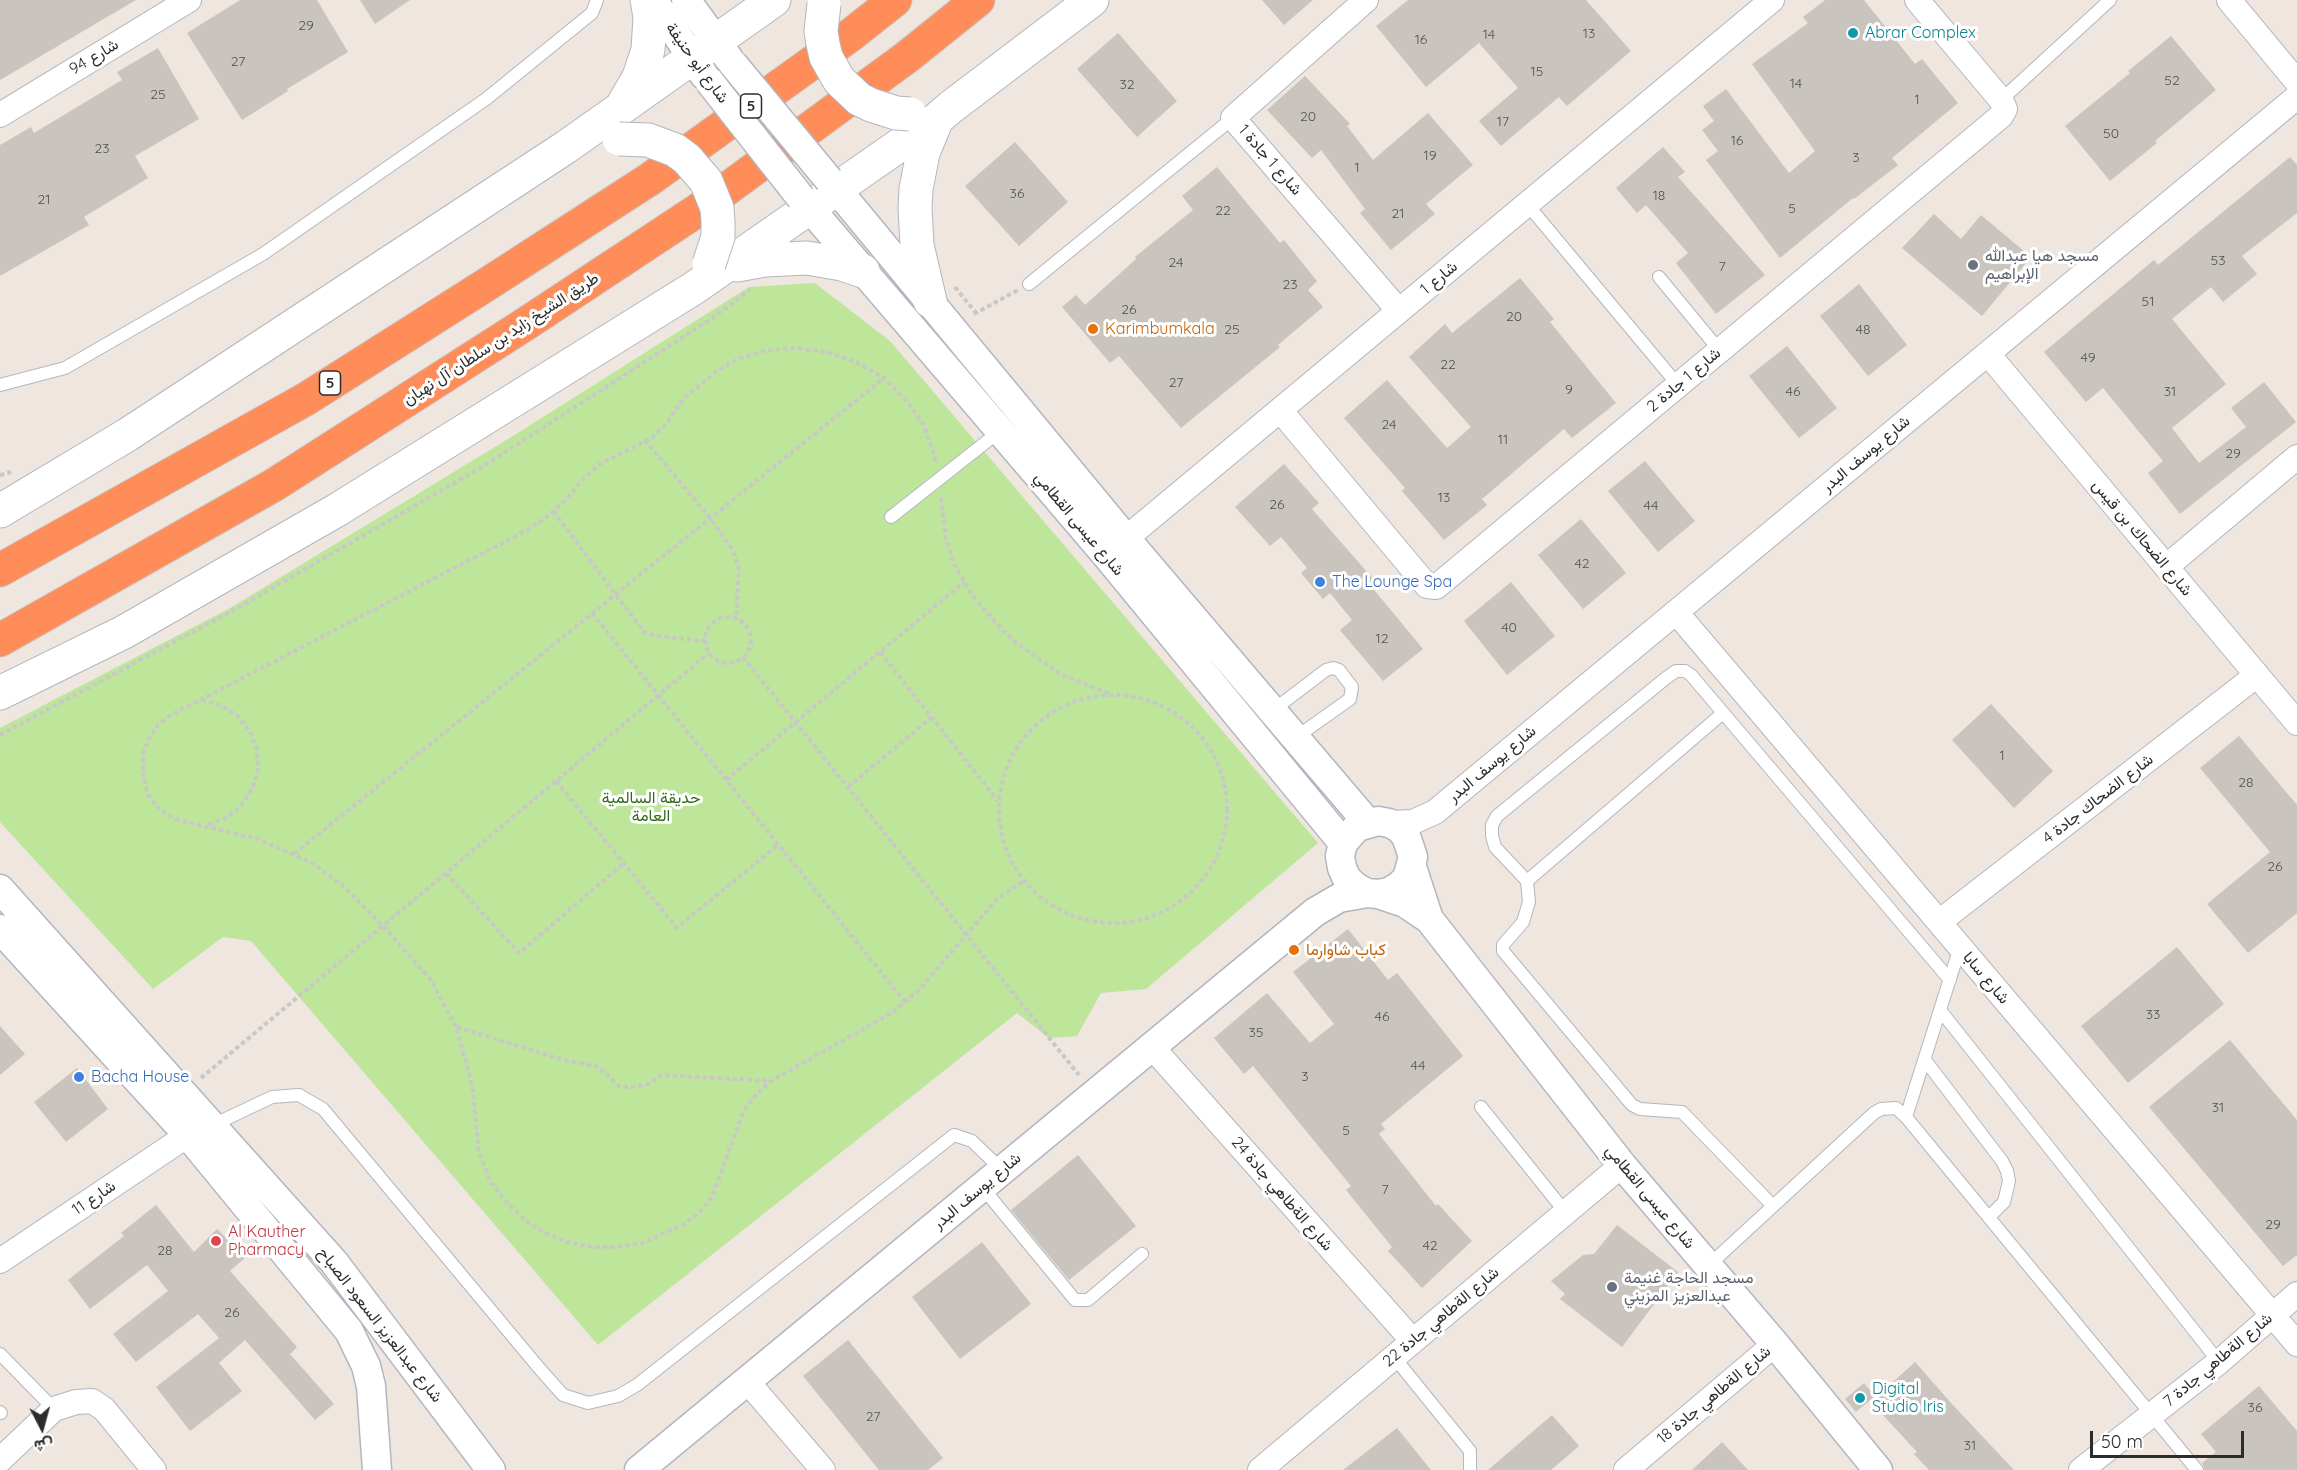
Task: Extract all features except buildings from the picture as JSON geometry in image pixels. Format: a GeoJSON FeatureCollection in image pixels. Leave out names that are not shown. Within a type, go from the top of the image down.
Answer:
{"type":"FeatureCollection","features":[{"type":"Feature","properties":{"kind":"highway","name":"5"},"geometry":{"type":"LineString","coordinates":[[0,570],[306,399],[480,290],[650,179],[852,34],[895,0]]}},
{"type":"Feature","properties":{"kind":"highway","name":"طريق الشيخ زايد بن سلطان آل نهيان"},"geometry":{"type":"LineString","coordinates":[[0,640],[274,485],[527,323],[701,208],[907,57],[978,0]]}},
{"type":"Feature","properties":{"kind":"main road"},"geometry":{"type":"LineString","coordinates":[[617,126],[644,64],[650,34],[647,0]]}},
{"type":"Feature","properties":{"kind":"main road"},"geometry":{"type":"LineString","coordinates":[[0,511],[127,435],[566,147],[617,126],[713,62],[774,0]]}},
{"type":"Feature","properties":{"kind":"main road"},"geometry":{"type":"LineString","coordinates":[[0,693],[124,632],[337,510],[709,274],[1092,0]]}},
{"type":"Feature","properties":{"kind":"main road"},"geometry":{"type":"LineString","coordinates":[[825,2],[821,31],[823,44],[826,57],[840,80],[859,99],[871,105],[896,113],[933,113]]}},
{"type":"Feature","properties":{"kind":"main road"},"geometry":{"type":"LineString","coordinates":[[930,301],[917,245],[915,208],[916,189],[933,113]]}},
{"type":"Feature","properties":{"kind":"main road"},"geometry":{"type":"LineString","coordinates":[[617,126],[633,138],[662,144],[687,159],[706,181],[717,208],[718,222],[718,237],[709,274]]}},
{"type":"Feature","properties":{"kind":"main road"},"geometry":{"type":"LineString","coordinates":[[709,274],[765,260],[793,258],[830,261],[864,271]]}},
{"type":"Feature","properties":{"kind":"street","name":"شارع 94"},"geometry":{"type":"LineString","coordinates":[[0,115],[189,0]]}},
{"type":"Feature","properties":{"kind":"street","name":"شارع أبو حنيفة"},"geometry":{"type":"LineString","coordinates":[[653,0],[834,185]]}},
{"type":"Feature","properties":{"kind":"street","name":"شارع أبو حنيفة"},"geometry":{"type":"LineString","coordinates":[[686,0],[713,62],[806,203]]}},
{"type":"Feature","properties":{"kind":"street","name":"شارع 1 جادة 1"},"geometry":{"type":"LineString","coordinates":[[1366,0],[1233,118],[1400,310]]}},
{"type":"Feature","properties":{"kind":"street"},"geometry":{"type":"LineString","coordinates":[[1917,0],[2001,100]]}},
{"type":"Feature","properties":{"kind":"street"},"geometry":{"type":"LineString","coordinates":[[2229,0],[2297,82]]}},
{"type":"Feature","properties":{"kind":"street","name":"شارع 1"},"geometry":{"type":"LineString","coordinates":[[1116,547],[1527,204],[1763,3]]}},
{"type":"Feature","properties":{"kind":"street","name":"شارع يوسف البدر"},"geometry":{"type":"LineString","coordinates":[[1412,862],[1420,832],[1435,812],[2297,97]]}},
{"type":"Feature","properties":{"kind":"street","name":"شارع 1 جادة 2"},"geometry":{"type":"LineString","coordinates":[[1280,410],[1427,586],[1432,588],[2001,116],[2005,109],[2001,100]]}},
{"type":"Feature","properties":{"kind":"street","name":"شارع عيسى القطامي"},"geometry":{"type":"LineString","coordinates":[[834,185],[957,333],[1342,850]]}},
{"type":"Feature","properties":{"kind":"street","name":"شارع عيسى القطامي"},"geometry":{"type":"LineString","coordinates":[[806,203],[1000,431],[1116,547],[1378,823]]}},
{"type":"Feature","properties":{"kind":"street","name":"شارع الضحاك بن قيس"},"geometry":{"type":"LineString","coordinates":[[1988,354],[2297,723]]}},
{"type":"Feature","properties":{"kind":"street"},"geometry":{"type":"LineString","coordinates":[[2166,567],[2297,457]]}},
{"type":"Feature","properties":{"kind":"street","name":"شارع سابا"},"geometry":{"type":"LineString","coordinates":[[1676,612],[2297,1344]]}},
{"type":"Feature","properties":{"kind":"street","name":"شارع الضحاك جادة 4"},"geometry":{"type":"LineString","coordinates":[[1939,922],[2257,675]]}},
{"type":"Feature","properties":{"kind":"street","name":"شارع يوسف البدر"},"geometry":{"type":"LineString","coordinates":[[1378,823],[1413,822],[1435,812]]}},
{"type":"Feature","properties":{"kind":"street"},"geometry":{"type":"LineString","coordinates":[[1378,823],[1406,836],[1412,862],[1407,878],[1399,886],[1389,892],[1372,893],[1356,887],[1347,879],[1342,868],[1342,850],[1357,827],[1378,823]]}},
{"type":"Feature","properties":{"kind":"street","name":"شارع يوسف البدر"},"geometry":{"type":"LineString","coordinates":[[1315,912],[1331,886],[1342,850]]}},
{"type":"Feature","properties":{"kind":"street","name":"شارع عيسى القطامي"},"geometry":{"type":"LineString","coordinates":[[1412,862],[1429,919]]}},
{"type":"Feature","properties":{"kind":"street","name":"شارع عبدالعزيز السعود الصباح"},"geometry":{"type":"LineString","coordinates":[[0,889],[184,1093],[200,1130],[349,1331],[366,1366],[371,1386],[377,1470]]}},
{"type":"Feature","properties":{"kind":"street","name":"شارع عيسى القطامي"},"geometry":{"type":"LineString","coordinates":[[1372,893],[1405,903],[1429,919],[1622,1165],[1775,1344],[1878,1470]]}},
{"type":"Feature","properties":{"kind":"street","name":"شارع يوسف البدر"},"geometry":{"type":"LineString","coordinates":[[639,1470],[1315,912],[1339,898],[1372,893]]}},
{"type":"Feature","properties":{"kind":"street","name":"شارع عبدالعزيز السعود الصباح"},"geometry":{"type":"LineString","coordinates":[[0,929],[334,1262],[491,1470]]}},
{"type":"Feature","properties":{"kind":"street","name":"شارع الةطاهي جادة 24"},"geometry":{"type":"LineString","coordinates":[[1152,1047],[1413,1341]]}},
{"type":"Feature","properties":{"kind":"street","name":"شارع 11"},"geometry":{"type":"LineString","coordinates":[[0,1261],[200,1130]]}},
{"type":"Feature","properties":{"kind":"street","name":"شارع الةطاهي جادة 22"},"geometry":{"type":"LineString","coordinates":[[1260,1470],[1622,1165]]}},
{"type":"Feature","properties":{"kind":"street","name":"شارع الةطاهي جادة 7"},"geometry":{"type":"LineString","coordinates":[[2081,1470],[2219,1362],[2297,1294]]}},
{"type":"Feature","properties":{"kind":"street","name":"شارع الةطاهي جادة 18"},"geometry":{"type":"LineString","coordinates":[[1626,1470],[1775,1344]]}},
{"type":"Feature","properties":{"kind":"street"},"geometry":{"type":"LineString","coordinates":[[747,1381],[823,1470]]}},
{"type":"Feature","properties":{"kind":"street"},"geometry":{"type":"LineString","coordinates":[[0,1460],[54,1409],[76,1402],[92,1401],[104,1409],[154,1470]]}},
{"type":"Feature","properties":{"kind":"lane"},"geometry":{"type":"LineString","coordinates":[[0,385],[65,368],[263,254],[486,99],[592,13],[597,0]]}},
{"type":"Feature","properties":{"kind":"lane"},"geometry":{"type":"LineString","coordinates":[[2001,100],[2110,0]]}},
{"type":"Feature","properties":{"kind":"lane"},"geometry":{"type":"LineString","coordinates":[[1029,284],[1233,118]]}},
{"type":"Feature","properties":{"kind":"lane"},"geometry":{"type":"LineString","coordinates":[[1527,204],[1678,386]]}},
{"type":"Feature","properties":{"kind":"lane"},"geometry":{"type":"LineString","coordinates":[[1659,277],[1720,351]]}},
{"type":"Feature","properties":{"kind":"lane"},"geometry":{"type":"LineString","coordinates":[[891,517],[1000,431]]}},
{"type":"Feature","properties":{"kind":"lane"},"geometry":{"type":"LineString","coordinates":[[1272,711],[1326,669],[1339,670],[1352,687],[1350,699],[1295,738]]}},
{"type":"Feature","properties":{"kind":"lane"},"geometry":{"type":"LineString","coordinates":[[1773,1206],[1682,1112],[1640,1109],[1632,1105],[1503,951],[1503,945],[1523,922],[1529,902],[1527,881],[1495,847],[1492,825],[1497,816],[1676,671],[1685,671],[1724,713],[1950,980]]}},
{"type":"Feature","properties":{"kind":"lane"},"geometry":{"type":"LineString","coordinates":[[1527,881],[1724,713]]}},
{"type":"Feature","properties":{"kind":"lane"},"geometry":{"type":"LineString","coordinates":[[1906,1117],[1960,947]]}},
{"type":"Feature","properties":{"kind":"lane"},"geometry":{"type":"LineString","coordinates":[[1940,1010],[2219,1362]]}},
{"type":"Feature","properties":{"kind":"lane"},"geometry":{"type":"LineString","coordinates":[[1925,1060],[2002,1161],[2007,1171],[2009,1181],[2004,1202],[1989,1217]]}},
{"type":"Feature","properties":{"kind":"lane"},"geometry":{"type":"LineString","coordinates":[[200,1130],[272,1097],[299,1095],[323,1109],[563,1395],[588,1403],[618,1396],[637,1385],[954,1135],[972,1141],[992,1179],[1075,1300],[1088,1300],[1142,1254]]}},
{"type":"Feature","properties":{"kind":"lane"},"geometry":{"type":"LineString","coordinates":[[1481,1107],[1566,1212]]}},
{"type":"Feature","properties":{"kind":"lane"},"geometry":{"type":"LineString","coordinates":[[1708,1266],[1874,1113],[1889,1107],[1902,1112],[2197,1470]]}},
{"type":"Feature","properties":{"kind":"lane"},"geometry":{"type":"LineString","coordinates":[[0,1354],[54,1409]]}},
{"type":"Feature","properties":{"kind":"lane"},"geometry":{"type":"LineString","coordinates":[[1394,1357],[1470,1451],[1470,1470]]}},
{"type":"Feature","properties":{"kind":"path"},"geometry":{"type":"LineString","coordinates":[[957,333],[976,313],[1029,284]]}},
{"type":"Feature","properties":{"kind":"path"},"geometry":{"type":"LineString","coordinates":[[0,735],[234,610],[482,467],[708,321],[752,289]]}},
{"type":"Feature","properties":{"kind":"path"},"geometry":{"type":"LineString","coordinates":[[1023,881],[997,899],[918,991],[893,1012],[771,1081],[755,1096],[744,1110],[712,1197],[698,1214],[684,1224],[642,1243],[617,1247],[593,1247],[567,1242],[537,1228],[508,1204],[491,1182],[479,1153],[472,1084],[456,1027],[431,980],[383,926],[342,885],[312,863],[258,839],[207,825],[178,820],[157,806],[148,795],[143,754],[147,740],[158,725],[171,715],[516,536],[553,511],[600,464],[653,437],[668,423],[683,399],[717,371],[741,358],[765,351],[793,348],[827,352],[856,362],[884,378],[905,399],[924,425],[935,451],[946,539],[955,566],[972,595],[995,622],[1022,647],[1061,674],[1112,695]]}},
{"type":"Feature","properties":{"kind":"path"},"geometry":{"type":"LineString","coordinates":[[294,854],[884,378]]}},
{"type":"Feature","properties":{"kind":"path"},"geometry":{"type":"LineString","coordinates":[[645,440],[710,518],[738,561],[736,619]]}},
{"type":"Feature","properties":{"kind":"path"},"geometry":{"type":"LineString","coordinates":[[553,511],[644,632],[656,636],[705,641]]}},
{"type":"Feature","properties":{"kind":"path"},"geometry":{"type":"LineString","coordinates":[[726,780],[964,582]]}},
{"type":"Feature","properties":{"kind":"path"},"geometry":{"type":"LineString","coordinates":[[592,614],[905,1002]]}},
{"type":"Feature","properties":{"kind":"path"},"geometry":{"type":"LineString","coordinates":[[725,617],[736,619],[746,626],[751,636],[750,648],[743,657],[731,663],[718,661],[709,653],[705,641],[707,630],[715,621],[725,617]]}},
{"type":"Feature","properties":{"kind":"path"},"geometry":{"type":"LineString","coordinates":[[880,651],[998,801]]}},
{"type":"Feature","properties":{"kind":"path"},"geometry":{"type":"LineString","coordinates":[[184,1093],[709,653]]}},
{"type":"Feature","properties":{"kind":"path"},"geometry":{"type":"LineString","coordinates":[[743,657],[1094,1094]]}},
{"type":"Feature","properties":{"kind":"path"},"geometry":{"type":"LineString","coordinates":[[1112,695],[1141,698],[1168,709],[1191,726],[1210,748],[1222,774],[1227,802],[1226,831],[1216,858],[1201,882],[1179,902],[1154,916],[1126,923],[1097,922],[1069,915],[1044,901],[1023,881],[1005,847],[1000,829],[998,801],[1004,773],[1016,748],[1034,726],[1057,709],[1084,699],[1112,695]]}},
{"type":"Feature","properties":{"kind":"path"},"geometry":{"type":"LineString","coordinates":[[201,700],[221,705],[238,716],[250,732],[257,750],[258,770],[252,789],[241,806],[226,818],[207,825]]}},
{"type":"Feature","properties":{"kind":"path"},"geometry":{"type":"LineString","coordinates":[[848,787],[932,717]]}},
{"type":"Feature","properties":{"kind":"path"},"geometry":{"type":"LineString","coordinates":[[556,781],[677,928],[778,845]]}},
{"type":"Feature","properties":{"kind":"path"},"geometry":{"type":"LineString","coordinates":[[446,873],[519,953],[624,863]]}},
{"type":"Feature","properties":{"kind":"path"},"geometry":{"type":"LineString","coordinates":[[456,1027],[560,1059],[599,1067],[620,1087],[632,1088],[649,1084],[661,1075],[771,1081]]}},
{"type":"Feature","properties":{"kind":"green space","name":"حديقة السالمية العامة"},"geometry":{"type":"Polygon","coordinates":[[[815,283],[890,341],[1318,843],[1146,989],[1101,993],[1077,1036],[1049,1038],[1017,1013],[598,1345],[251,941],[223,937],[153,989],[0,822],[0,728],[230,608],[513,436],[749,287],[815,283]]]}},
{"type":"Feature","properties":{"kind":"place","name":"Abrar Complex"},"geometry":{"type":"Point","coordinates":[1853,33]}},
{"type":"Feature","properties":{"kind":"place","name":"مسجد هيا عبدالله الإبراهيم"},"geometry":{"type":"Point","coordinates":[1973,265]}},
{"type":"Feature","properties":{"kind":"place","name":"Karimbumkala"},"geometry":{"type":"Point","coordinates":[1093,329]}},
{"type":"Feature","properties":{"kind":"place","name":"The Lounge Spa"},"geometry":{"type":"Point","coordinates":[1320,582]}},
{"type":"Feature","properties":{"kind":"place","name":"كباب شاوارما"},"geometry":{"type":"Point","coordinates":[1294,950]}},
{"type":"Feature","properties":{"kind":"place","name":"Bacha House"},"geometry":{"type":"Point","coordinates":[79,1077]}},
{"type":"Feature","properties":{"kind":"place","name":"Al Kauther Pharmacy"},"geometry":{"type":"Point","coordinates":[216,1241]}},
{"type":"Feature","properties":{"kind":"place","name":"مسجد الحاجة غنيمة عبدالعزيز المزيني"},"geometry":{"type":"Point","coordinates":[1612,1287]}},
{"type":"Feature","properties":{"kind":"place","name":"Digital Studio Iris"},"geometry":{"type":"Point","coordinates":[1860,1398]}}]}
